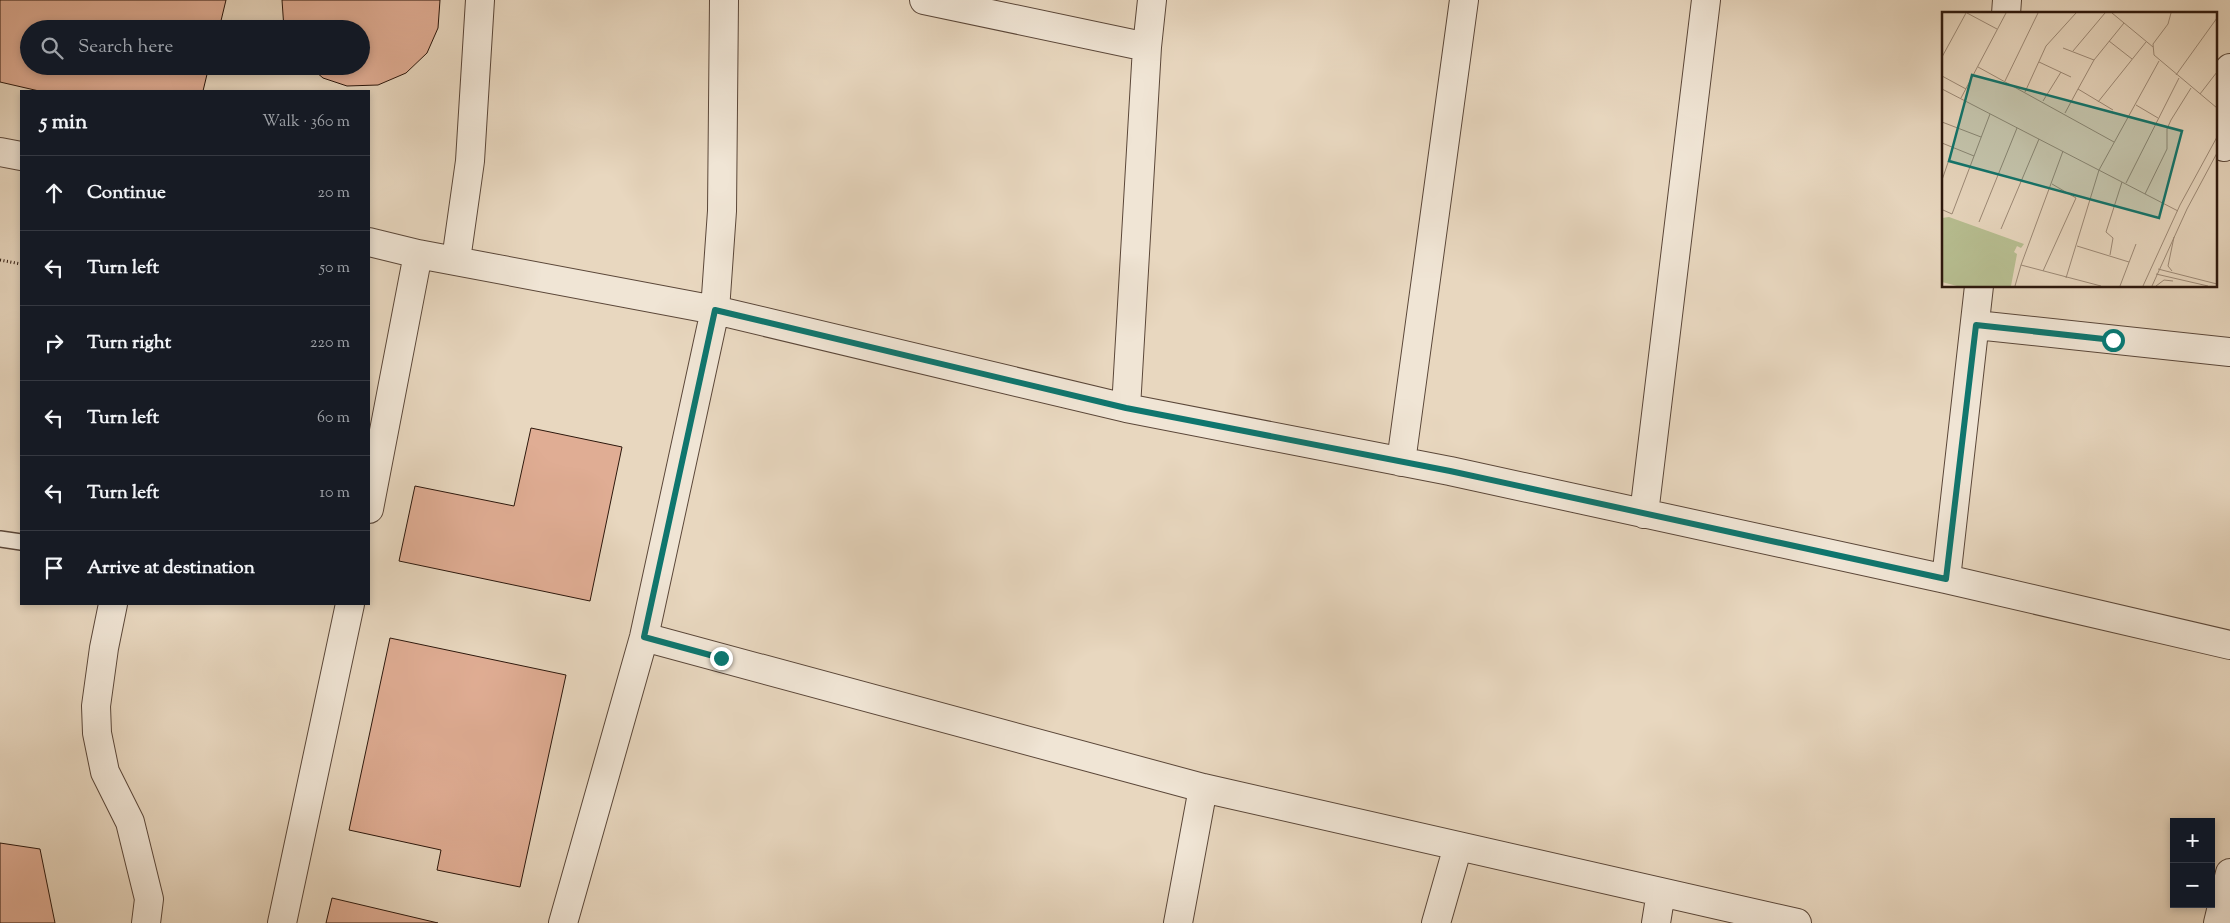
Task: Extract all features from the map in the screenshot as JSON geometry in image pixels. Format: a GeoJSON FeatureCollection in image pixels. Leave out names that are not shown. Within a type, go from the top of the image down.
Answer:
{"type":"FeatureCollection","features":[{"type":"Feature","properties":{"kind":"street"},"geometry":{"type":"LineString","coordinates":[[456,260],[470,161],[480,0]]}},
{"type":"Feature","properties":{"kind":"street"},"geometry":{"type":"LineString","coordinates":[[563,923],[644,637],[715,310],[722,211],[724,0]]}},
{"type":"Feature","properties":{"kind":"street"},"geometry":{"type":"LineString","coordinates":[[924,0],[1147,47]]}},
{"type":"Feature","properties":{"kind":"street"},"geometry":{"type":"LineString","coordinates":[[1126,408],[1147,47],[1152,0]]}},
{"type":"Feature","properties":{"kind":"street"},"geometry":{"type":"LineString","coordinates":[[1401,462],[1464,0]]}},
{"type":"Feature","properties":{"kind":"street"},"geometry":{"type":"LineString","coordinates":[[1644,514],[1706,0]]}},
{"type":"Feature","properties":{"kind":"street"},"geometry":{"type":"LineString","coordinates":[[2223,147],[2230,68]]}},
{"type":"Feature","properties":{"kind":"street"},"geometry":{"type":"LineString","coordinates":[[0,152],[20,156]]}},
{"type":"Feature","properties":{"kind":"street"},"geometry":{"type":"LineString","coordinates":[[370,242],[418,254],[715,310],[1126,408],[1401,462],[1644,514],[1946,579],[2230,645]]}},
{"type":"Feature","properties":{"kind":"street"},"geometry":{"type":"LineString","coordinates":[[370,504],[418,254]]}},
{"type":"Feature","properties":{"kind":"street"},"geometry":{"type":"LineString","coordinates":[[1946,579],[1979,288]]}},
{"type":"Feature","properties":{"kind":"street"},"geometry":{"type":"LineString","coordinates":[[1976,325],[2230,352]]}},
{"type":"Feature","properties":{"kind":"street"},"geometry":{"type":"LineString","coordinates":[[114,605],[104,648],[96,706],[97,732],[106,772],[130,822],[149,899],[146,923]]}},
{"type":"Feature","properties":{"kind":"street"},"geometry":{"type":"LineString","coordinates":[[282,923],[350,605]]}},
{"type":"Feature","properties":{"kind":"street"},"geometry":{"type":"LineString","coordinates":[[644,637],[1203,788],[1796,923]]}},
{"type":"Feature","properties":{"kind":"street"},"geometry":{"type":"LineString","coordinates":[[1178,923],[1203,788]]}},
{"type":"Feature","properties":{"kind":"street"},"geometry":{"type":"LineString","coordinates":[[1436,923],[1458,846]]}},
{"type":"Feature","properties":{"kind":"street"},"geometry":{"type":"LineString","coordinates":[[2218,923],[2230,872]]}},
{"type":"Feature","properties":{"kind":"street"},"geometry":{"type":"LineString","coordinates":[[1656,923],[1661,892]]}},
{"type":"Feature","properties":{"kind":"lane"},"geometry":{"type":"LineString","coordinates":[[0,539],[20,542]]}},
{"type":"Feature","properties":{"kind":"path"},"geometry":{"type":"LineString","coordinates":[[0,260],[20,264]]}},
{"type":"Feature","properties":{"kind":"building"},"geometry":{"type":"Polygon","coordinates":[[[0,0],[226,0],[221,20],[20,20],[20,75],[207,75],[203,90],[35,90],[0,82],[0,0]]]}},
{"type":"Feature","properties":{"kind":"building"},"geometry":{"type":"Polygon","coordinates":[[[282,0],[440,0],[438,28],[427,53],[406,73],[378,85],[347,86],[320,75],[370,75],[370,20],[283,20],[282,0]]]}},
{"type":"Feature","properties":{"kind":"building"},"geometry":{"type":"Polygon","coordinates":[[[531,428],[622,447],[590,601],[399,561],[415,486],[514,506],[531,428]]]}},
{"type":"Feature","properties":{"kind":"building"},"geometry":{"type":"Polygon","coordinates":[[[390,638],[566,675],[520,887],[437,870],[441,850],[349,830],[390,638]]]}},
{"type":"Feature","properties":{"kind":"building"},"geometry":{"type":"Polygon","coordinates":[[[0,843],[40,849],[55,923],[0,923],[0,843]]]}},
{"type":"Feature","properties":{"kind":"building"},"geometry":{"type":"Polygon","coordinates":[[[332,898],[438,923],[326,923],[332,898]]]}},
{"type":"Feature","properties":{"kind":"route"},"geometry":{"type":"LineString","coordinates":[[721,658],[644,637],[715,310],[1126,408],[1450,471],[1946,579],[1976,325],[2113,340]]}}]}
